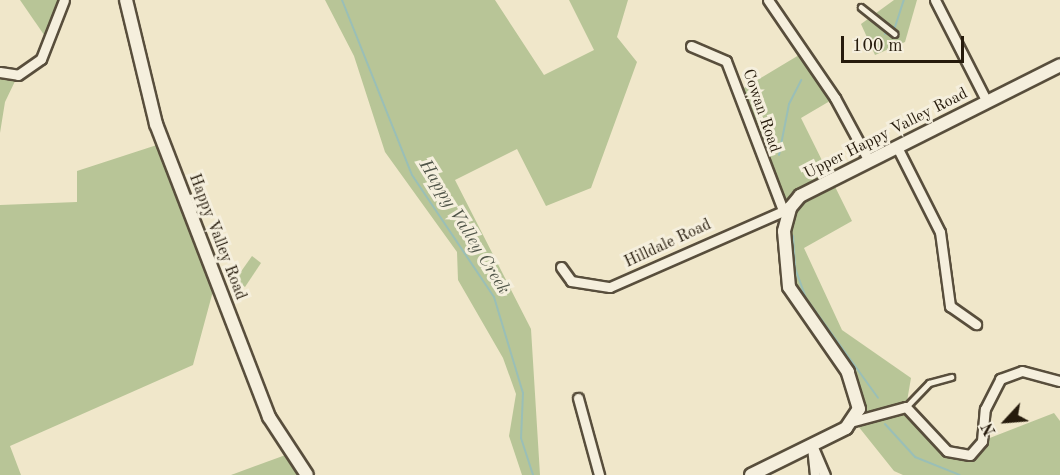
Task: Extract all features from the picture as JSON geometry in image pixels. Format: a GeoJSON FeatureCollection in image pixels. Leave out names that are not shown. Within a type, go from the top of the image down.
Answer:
{"type":"FeatureCollection","features":[{"type":"Feature","properties":{"kind":"street"},"geometry":{"type":"LineString","coordinates":[[0,72],[18,75],[41,58],[64,0]]}},
{"type":"Feature","properties":{"kind":"street","name":"Happy Valley Road"},"geometry":{"type":"LineString","coordinates":[[126,0],[156,124],[269,417],[307,475]]}},
{"type":"Feature","properties":{"kind":"street"},"geometry":{"type":"LineString","coordinates":[[768,0],[835,98],[869,161]]}},
{"type":"Feature","properties":{"kind":"street"},"geometry":{"type":"LineString","coordinates":[[935,0],[987,102]]}},
{"type":"Feature","properties":{"kind":"street","name":"Cowan Road"},"geometry":{"type":"LineString","coordinates":[[691,46],[726,61],[786,208]]}},
{"type":"Feature","properties":{"kind":"street","name":"Upper Happy Valley Road"},"geometry":{"type":"LineString","coordinates":[[786,208],[800,196],[1060,65]]}},
{"type":"Feature","properties":{"kind":"street"},"geometry":{"type":"LineString","coordinates":[[897,147],[940,231],[950,306],[976,324]]}},
{"type":"Feature","properties":{"kind":"street"},"geometry":{"type":"LineString","coordinates":[[786,208],[784,231],[786,276],[848,372],[860,409],[854,421]]}},
{"type":"Feature","properties":{"kind":"street","name":"Hilldale Road"},"geometry":{"type":"LineString","coordinates":[[561,267],[571,281],[610,287],[786,208]]}},
{"type":"Feature","properties":{"kind":"street"},"geometry":{"type":"LineString","coordinates":[[751,475],[854,421],[906,406],[947,451],[970,455],[982,441],[985,409],[1000,379],[1022,371],[1060,381]]}},
{"type":"Feature","properties":{"kind":"street"},"geometry":{"type":"LineString","coordinates":[[578,398],[599,475]]}},
{"type":"Feature","properties":{"kind":"street"},"geometry":{"type":"LineString","coordinates":[[812,445],[815,475]]}},
{"type":"Feature","properties":{"kind":"street"},"geometry":{"type":"LineString","coordinates":[[812,445],[825,475]]}},
{"type":"Feature","properties":{"kind":"lane"},"geometry":{"type":"LineString","coordinates":[[861,7],[895,34]]}},
{"type":"Feature","properties":{"kind":"lane"},"geometry":{"type":"LineString","coordinates":[[906,406],[929,383],[951,377]]}},
{"type":"Feature","properties":{"kind":"green space"},"geometry":{"type":"Polygon","coordinates":[[[20,0],[64,0],[51,45],[20,0]]]}},
{"type":"Feature","properties":{"kind":"green space"},"geometry":{"type":"Polygon","coordinates":[[[325,0],[495,0],[544,75],[594,50],[569,0],[628,0],[617,37],[637,62],[591,188],[546,206],[517,149],[455,180],[531,329],[540,475],[522,475],[509,436],[516,394],[503,358],[458,280],[457,252],[385,152],[354,56],[325,0]]]}},
{"type":"Feature","properties":{"kind":"green space"},"geometry":{"type":"Polygon","coordinates":[[[894,0],[917,0],[905,42],[875,55],[861,24],[894,0]]]}},
{"type":"Feature","properties":{"kind":"green space"},"geometry":{"type":"Polygon","coordinates":[[[804,52],[835,98],[801,118],[852,221],[804,248],[842,330],[911,378],[906,407],[947,451],[970,455],[982,441],[1054,413],[1060,421],[1060,475],[903,475],[894,471],[854,421],[858,393],[789,287],[782,208],[739,91],[804,52]]]}},
{"type":"Feature","properties":{"kind":"green space"},"geometry":{"type":"Polygon","coordinates":[[[0,72],[18,75],[5,102],[0,133],[0,72]]]}},
{"type":"Feature","properties":{"kind":"green space"},"geometry":{"type":"Polygon","coordinates":[[[163,143],[216,280],[193,365],[10,446],[21,475],[0,475],[0,205],[77,202],[77,171],[163,143]]]}},
{"type":"Feature","properties":{"kind":"green space"},"geometry":{"type":"Polygon","coordinates":[[[252,256],[261,263],[245,287],[235,280],[252,256]]]}},
{"type":"Feature","properties":{"kind":"green space"},"geometry":{"type":"Polygon","coordinates":[[[291,453],[307,475],[231,475],[291,453]]]}},
{"type":"Feature","properties":{"kind":"waterway","name":"Happy Valley Creek"},"geometry":{"type":"LineString","coordinates":[[342,0],[412,175],[494,297],[523,393],[521,438],[533,475]]}},
{"type":"Feature","properties":{"kind":"waterway"},"geometry":{"type":"LineString","coordinates":[[885,34],[895,27],[904,0]]}},
{"type":"Feature","properties":{"kind":"waterway"},"geometry":{"type":"LineString","coordinates":[[779,155],[789,104],[801,80]]}},
{"type":"Feature","properties":{"kind":"waterway"},"geometry":{"type":"LineString","coordinates":[[793,236],[795,268],[806,298],[878,398]]}},
{"type":"Feature","properties":{"kind":"waterway"},"geometry":{"type":"LineString","coordinates":[[885,424],[915,457],[960,475]]}}]}
